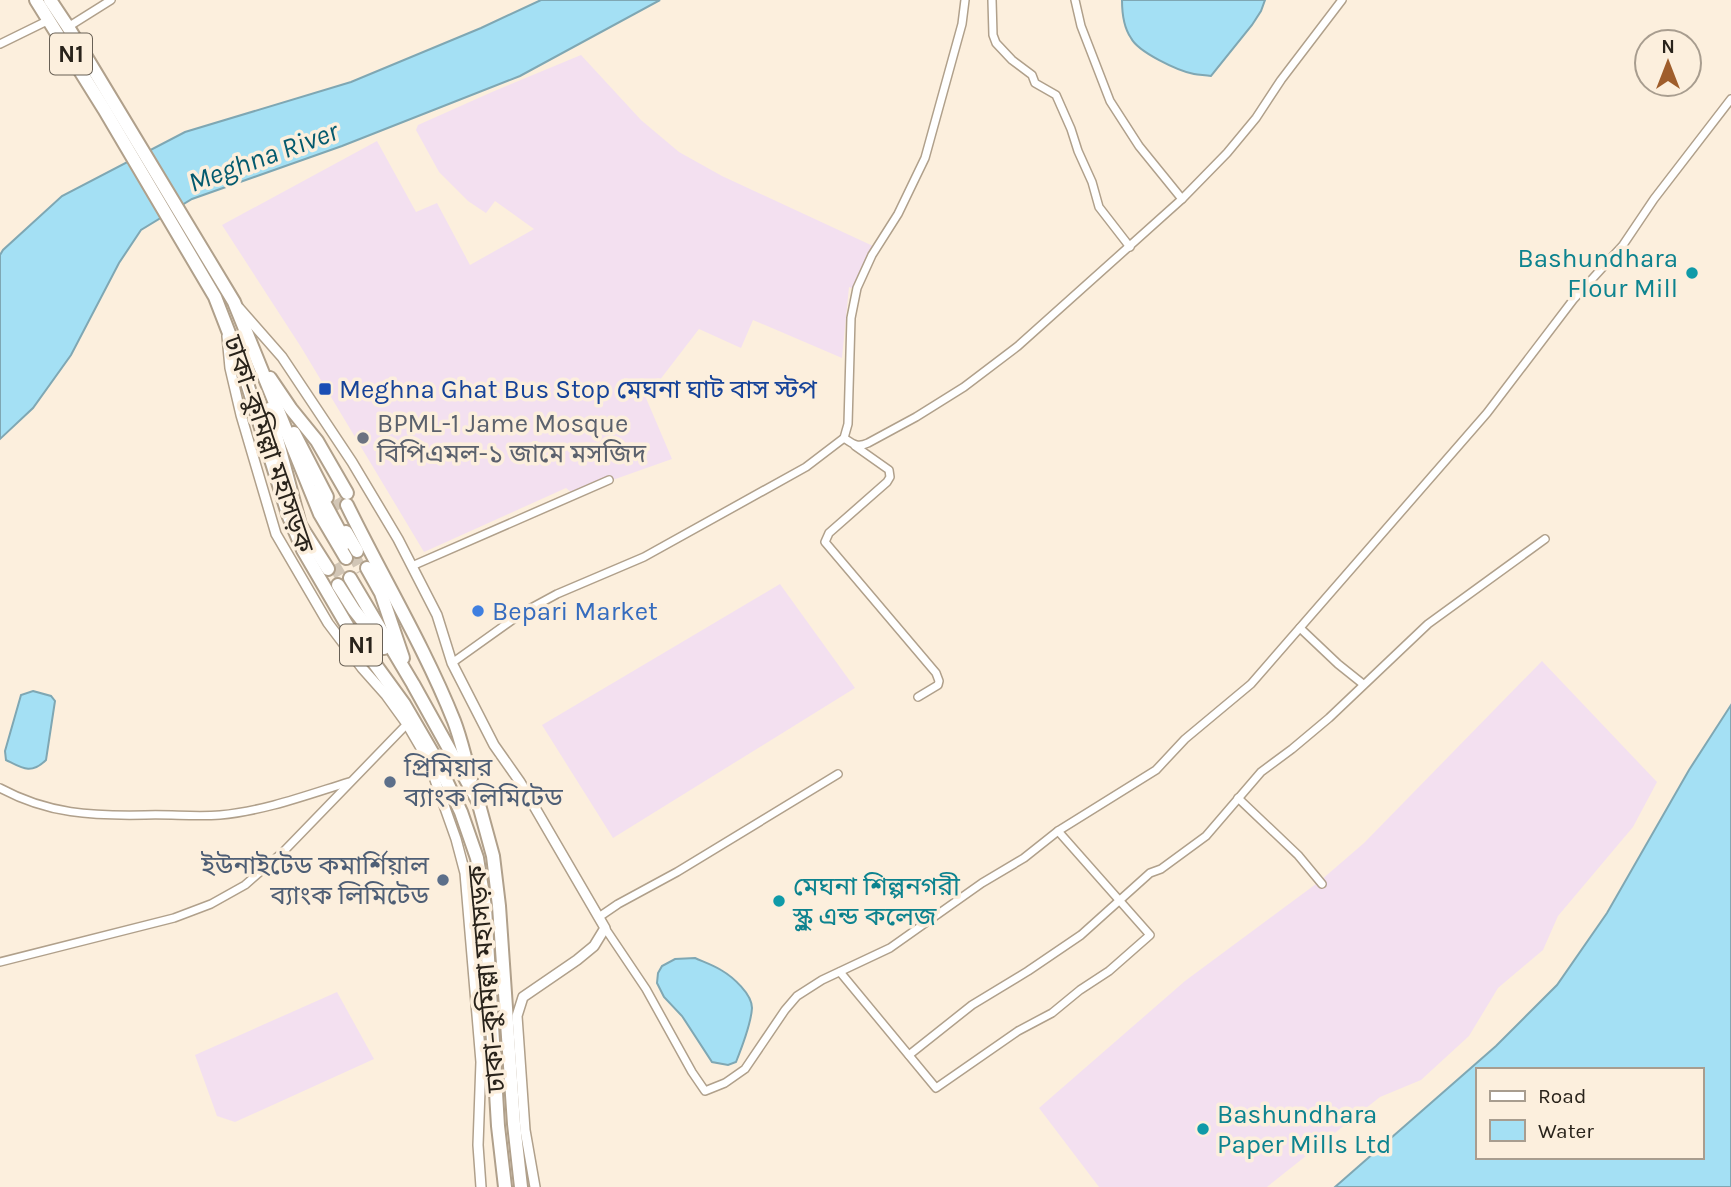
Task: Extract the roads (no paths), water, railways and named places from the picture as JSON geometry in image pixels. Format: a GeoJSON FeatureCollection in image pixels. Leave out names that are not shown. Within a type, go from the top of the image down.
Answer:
{"type":"FeatureCollection","features":[{"type":"Feature","properties":{"kind":"highway","name":"ঢাকা–কুমিল্লা মহাসড়ক"},"geometry":{"type":"LineString","coordinates":[[36,0],[109,107],[234,302],[313,517],[346,557],[405,615],[455,723],[492,856],[499,906],[521,1187]]}},
{"type":"Feature","properties":{"kind":"highway","name":"ঢাকা–কুমিল্লা মহাসড়ক"},"geometry":{"type":"LineString","coordinates":[[50,0],[68,27],[109,107],[215,297],[246,379],[289,517],[303,550],[348,627],[404,704],[436,758],[461,812],[477,858],[485,907],[498,1126],[505,1187]]}},
{"type":"Feature","properties":{"kind":"highway","name":"ঢাকা–কুমিল্লা মহাসড়ক"},"geometry":{"type":"LineString","coordinates":[[255,358],[291,409],[344,500],[346,557]]}},
{"type":"Feature","properties":{"kind":"highway","name":"ঢাকা–কুমিল্লা মহাসড়ক"},"geometry":{"type":"LineString","coordinates":[[255,358],[332,507],[346,557]]}},
{"type":"Feature","properties":{"kind":"highway","name":"ঢাকা–কুমিল্লা মহাসড়ক"},"geometry":{"type":"LineString","coordinates":[[413,684],[381,593],[353,577],[478,801]]}},
{"type":"Feature","properties":{"kind":"street"},"geometry":{"type":"LineString","coordinates":[[68,27],[111,0]]}},
{"type":"Feature","properties":{"kind":"street"},"geometry":{"type":"LineString","coordinates":[[452,663],[522,612],[644,557],[806,467],[844,438],[848,424],[853,302],[872,255],[898,214],[926,158],[962,24],[965,0]]}},
{"type":"Feature","properties":{"kind":"street"},"geometry":{"type":"LineString","coordinates":[[992,0],[993,35],[996,43],[1032,75],[1035,83],[1056,95],[1072,129],[1077,151],[1100,207],[1130,247]]}},
{"type":"Feature","properties":{"kind":"street"},"geometry":{"type":"LineString","coordinates":[[1075,0],[1081,26],[1110,101],[1139,146],[1182,199]]}},
{"type":"Feature","properties":{"kind":"street"},"geometry":{"type":"LineString","coordinates":[[855,446],[868,443],[964,387],[1018,346],[1130,247],[1227,153],[1256,118],[1342,0]]}},
{"type":"Feature","properties":{"kind":"street"},"geometry":{"type":"LineString","coordinates":[[0,44],[50,20]]}},
{"type":"Feature","properties":{"kind":"street"},"geometry":{"type":"LineString","coordinates":[[234,302],[282,357],[352,462],[398,539],[437,615],[452,663],[494,745],[520,782],[705,1091],[725,1083],[745,1069],[797,996],[822,980],[890,948],[982,883],[1024,858],[1058,831],[1156,770],[1185,739],[1251,684],[1488,413],[1573,300],[1623,245],[1654,199],[1731,99]]}},
{"type":"Feature","properties":{"kind":"street"},"geometry":{"type":"LineString","coordinates":[[226,324],[230,368],[241,415],[276,534],[328,623],[407,724],[428,760],[456,839],[465,873],[481,1062],[478,1145],[481,1187]]}},
{"type":"Feature","properties":{"kind":"street"},"geometry":{"type":"LineString","coordinates":[[844,438],[889,470],[890,477],[829,533],[825,542],[936,673],[938,685],[918,697]]}},
{"type":"Feature","properties":{"kind":"street"},"geometry":{"type":"LineString","coordinates":[[412,566],[609,480]]}},
{"type":"Feature","properties":{"kind":"street"},"geometry":{"type":"LineString","coordinates":[[909,1055],[972,1005],[1081,935],[1150,873],[1161,869],[1206,836],[1261,772],[1320,725],[1428,624],[1545,539]]}},
{"type":"Feature","properties":{"kind":"street"},"geometry":{"type":"LineString","coordinates":[[1300,628],[1363,684]]}},
{"type":"Feature","properties":{"kind":"street"},"geometry":{"type":"LineString","coordinates":[[0,962],[174,918],[211,904],[245,885],[284,850],[407,724]]}},
{"type":"Feature","properties":{"kind":"street"},"geometry":{"type":"LineString","coordinates":[[599,917],[838,774]]}},
{"type":"Feature","properties":{"kind":"street"},"geometry":{"type":"LineString","coordinates":[[0,788],[17,797],[60,810],[100,815],[192,816],[221,815],[260,808],[350,782]]}},
{"type":"Feature","properties":{"kind":"street"},"geometry":{"type":"LineString","coordinates":[[1238,798],[1298,855],[1322,884]]}},
{"type":"Feature","properties":{"kind":"street"},"geometry":{"type":"LineString","coordinates":[[840,972],[936,1088],[1018,1031],[1052,1013],[1109,971],[1150,935],[1058,831]]}},
{"type":"Feature","properties":{"kind":"street"},"geometry":{"type":"LineString","coordinates":[[535,1187],[525,1130],[517,1016],[519,1006],[523,997],[594,946],[605,928]]}},
{"type":"Feature","properties":{"kind":"water","name":"Meghna River"},"geometry":{"type":"Polygon","coordinates":[[[541,0],[660,0],[520,76],[342,146],[192,199],[141,230],[119,263],[71,355],[33,408],[0,439],[0,255],[62,196],[185,132],[351,82],[541,0]]]}},
{"type":"Feature","properties":{"kind":"water"},"geometry":{"type":"Polygon","coordinates":[[[1122,0],[1265,0],[1252,25],[1211,76],[1178,69],[1142,49],[1127,30],[1122,0]]]}},
{"type":"Feature","properties":{"kind":"water"},"geometry":{"type":"Polygon","coordinates":[[[33,691],[51,696],[55,701],[46,760],[41,765],[26,769],[6,760],[5,751],[21,695],[33,691]]]}},
{"type":"Feature","properties":{"kind":"water"},"geometry":{"type":"Polygon","coordinates":[[[1731,705],[1731,1187],[1335,1187],[1496,1046],[1557,985],[1607,913],[1689,770],[1731,705]]]}},
{"type":"Feature","properties":{"kind":"water"},"geometry":{"type":"Polygon","coordinates":[[[695,958],[731,977],[741,986],[751,1003],[750,1021],[741,1049],[736,1062],[728,1065],[712,1062],[682,1016],[664,997],[657,983],[662,966],[675,959],[695,958]]]}},
{"type":"Feature","properties":{"kind":"tunnel"},"geometry":{"type":"LineString","coordinates":[[335,500],[340,509]]}},
{"type":"Feature","properties":{"kind":"tunnel"},"geometry":{"type":"LineString","coordinates":[[353,554],[362,571]]}},
{"type":"Feature","properties":{"kind":"tunnel"},"geometry":{"type":"LineString","coordinates":[[334,565],[344,582]]}},
{"type":"Feature","properties":{"kind":"place","name":"Bashundhara Flour Mill"},"geometry":{"type":"Point","coordinates":[1692,273]}},
{"type":"Feature","properties":{"kind":"place","name":"Meghna Ghat Bus Stop মেঘনা ঘাট বাস স্টপ"},"geometry":{"type":"Point","coordinates":[325,389]}},
{"type":"Feature","properties":{"kind":"place","name":"BPML-1 Jame Mosque বিপিএমল-১ জামে মসজিদ"},"geometry":{"type":"Point","coordinates":[363,438]}},
{"type":"Feature","properties":{"kind":"place","name":"Bepari Market"},"geometry":{"type":"Point","coordinates":[478,611]}},
{"type":"Feature","properties":{"kind":"place","name":"প্রিমিয়ার ব্যাংক লিমিটেড"},"geometry":{"type":"Point","coordinates":[390,782]}},
{"type":"Feature","properties":{"kind":"place","name":"ইউনাইটেড কমার্শিয়াল ব্যাংক লিমিটেড"},"geometry":{"type":"Point","coordinates":[443,880]}},
{"type":"Feature","properties":{"kind":"place","name":"মেঘনা শিল্পনগরী স্কুল এন্ড কলেজ"},"geometry":{"type":"Point","coordinates":[779,901]}},
{"type":"Feature","properties":{"kind":"place","name":"Bashundhara Paper Mills Ltd"},"geometry":{"type":"Point","coordinates":[1203,1129]}}]}
